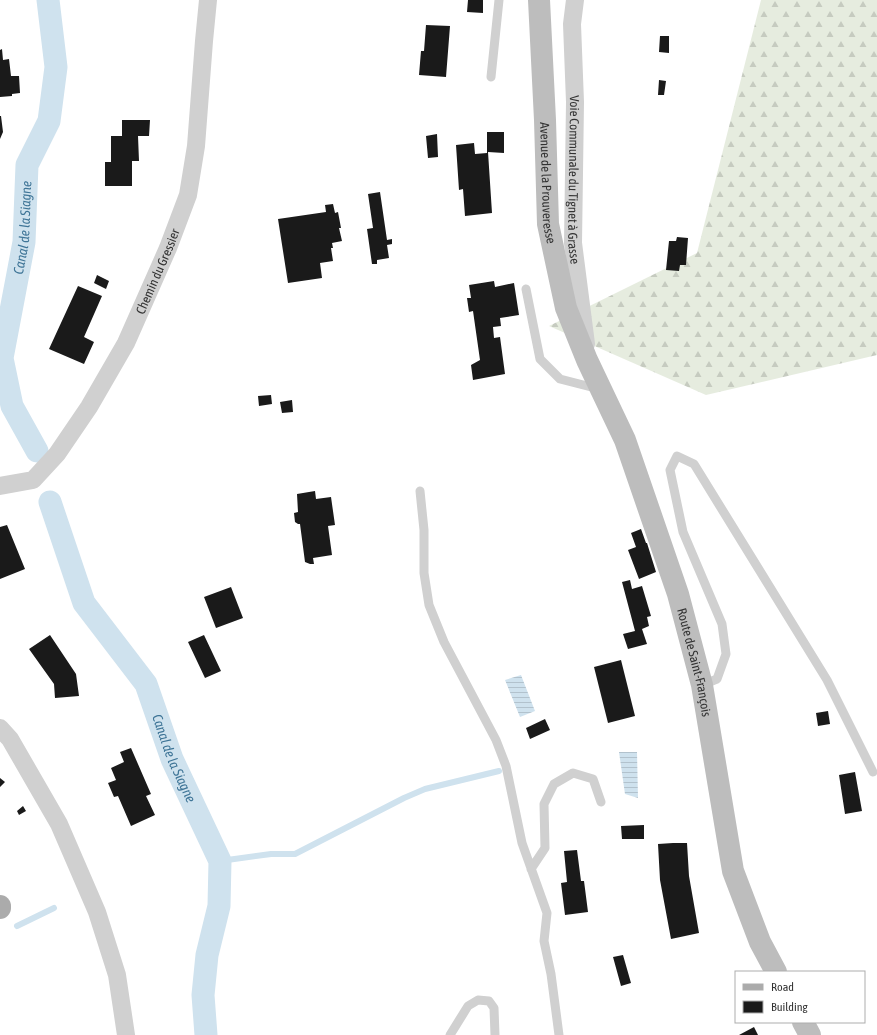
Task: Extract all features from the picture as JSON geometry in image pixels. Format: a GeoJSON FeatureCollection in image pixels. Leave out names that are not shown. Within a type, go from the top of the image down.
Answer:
{"type":"FeatureCollection","features":[{"type":"Feature","properties":{"kind":"main road","name":"Avenue de la Prouveresse"},"geometry":{"type":"LineString","coordinates":[[538,0],[545,120],[548,224],[566,308],[588,360]]}},
{"type":"Feature","properties":{"kind":"main road","name":"Route de Saint-François"},"geometry":{"type":"LineString","coordinates":[[588,360],[625,440],[678,594],[702,685],[733,871],[760,942],[775,971]]}},
{"type":"Feature","properties":{"kind":"street","name":"Chemin du Gressier"},"geometry":{"type":"LineString","coordinates":[[0,486],[33,480],[57,454],[89,407],[126,343],[168,248],[188,195],[195,153],[208,0]]}},
{"type":"Feature","properties":{"kind":"street","name":"Voie Communale du Tignet à Grasse"},"geometry":{"type":"LineString","coordinates":[[575,0],[572,24],[575,102],[573,243],[588,360]]}},
{"type":"Feature","properties":{"kind":"street"},"geometry":{"type":"LineString","coordinates":[[0,728],[10,739],[59,824],[97,912],[117,975],[126,1035]]}},
{"type":"Feature","properties":{"kind":"lane"},"geometry":{"type":"LineString","coordinates":[[490,77],[499,0]]}},
{"type":"Feature","properties":{"kind":"lane"},"geometry":{"type":"LineString","coordinates":[[526,289],[540,359],[560,379],[602,390]]}},
{"type":"Feature","properties":{"kind":"lane"},"geometry":{"type":"LineString","coordinates":[[702,685],[718,679],[726,654],[722,624],[683,532],[670,470],[677,456],[694,464],[827,680],[873,772]]}},
{"type":"Feature","properties":{"kind":"lane"},"geometry":{"type":"LineString","coordinates":[[420,491],[424,530],[424,573],[429,605],[444,642],[496,740],[506,766],[522,843],[546,912],[544,941],[551,974],[559,1035]]}},
{"type":"Feature","properties":{"kind":"lane"},"geometry":{"type":"LineString","coordinates":[[531,869],[544,848],[544,804],[554,784],[572,773],[593,779],[601,802]]}},
{"type":"Feature","properties":{"kind":"lane"},"geometry":{"type":"LineString","coordinates":[[450,1035],[468,1006],[478,1000],[489,1001],[494,1008],[495,1035]]}},
{"type":"Feature","properties":{"kind":"green space"},"geometry":{"type":"Polygon","coordinates":[[[761,0],[877,0],[877,355],[706,395],[549,326],[697,253],[761,0]]]}},
{"type":"Feature","properties":{"kind":"water"},"geometry":{"type":"Polygon","coordinates":[[[521,675],[535,711],[520,717],[505,680],[521,675]]]}},
{"type":"Feature","properties":{"kind":"water"},"geometry":{"type":"Polygon","coordinates":[[[619,752],[637,752],[638,798],[625,794],[619,752]]]}},
{"type":"Feature","properties":{"kind":"building"},"geometry":{"type":"Polygon","coordinates":[[[468,0],[483,0],[483,13],[467,12],[468,0]]]}},
{"type":"Feature","properties":{"kind":"building"},"geometry":{"type":"Polygon","coordinates":[[[426,25],[450,26],[446,77],[419,75],[421,51],[424,51],[426,25]]]}},
{"type":"Feature","properties":{"kind":"building"},"geometry":{"type":"Polygon","coordinates":[[[660,36],[669,36],[669,53],[659,52],[660,36]]]}},
{"type":"Feature","properties":{"kind":"building"},"geometry":{"type":"Polygon","coordinates":[[[2,49],[3,60],[9,59],[11,76],[19,76],[20,93],[12,94],[12,96],[0,97],[0,50],[2,49]]]}},
{"type":"Feature","properties":{"kind":"building"},"geometry":{"type":"Polygon","coordinates":[[[659,80],[666,81],[664,95],[658,95],[659,80]]]}},
{"type":"Feature","properties":{"kind":"building"},"geometry":{"type":"Polygon","coordinates":[[[0,116],[3,132],[0,139],[0,116]]]}},
{"type":"Feature","properties":{"kind":"building"},"geometry":{"type":"Polygon","coordinates":[[[122,120],[150,120],[149,136],[138,136],[139,161],[132,161],[132,186],[105,186],[105,162],[111,162],[111,136],[122,136],[122,120]]]}},
{"type":"Feature","properties":{"kind":"building"},"geometry":{"type":"Polygon","coordinates":[[[487,132],[504,132],[504,153],[488,152],[492,213],[465,216],[463,189],[459,190],[456,145],[474,143],[475,154],[487,153],[487,132]]]}},
{"type":"Feature","properties":{"kind":"building"},"geometry":{"type":"Polygon","coordinates":[[[437,134],[438,157],[428,158],[426,136],[437,134]]]}},
{"type":"Feature","properties":{"kind":"building"},"geometry":{"type":"Polygon","coordinates":[[[380,192],[387,240],[392,239],[392,244],[387,245],[389,258],[377,260],[377,264],[372,264],[367,229],[373,228],[368,194],[380,192]]]}},
{"type":"Feature","properties":{"kind":"building"},"geometry":{"type":"Polygon","coordinates":[[[333,204],[335,213],[338,212],[342,241],[332,243],[333,248],[331,248],[333,261],[320,263],[322,278],[288,283],[278,219],[326,212],[325,205],[333,204]]]}},
{"type":"Feature","properties":{"kind":"building"},"geometry":{"type":"Polygon","coordinates":[[[677,237],[688,238],[686,265],[680,265],[679,271],[666,270],[669,241],[676,241],[677,237]]]}},
{"type":"Feature","properties":{"kind":"building"},"geometry":{"type":"Polygon","coordinates":[[[97,275],[109,281],[106,289],[94,283],[97,275]]]}},
{"type":"Feature","properties":{"kind":"building"},"geometry":{"type":"Polygon","coordinates":[[[494,281],[495,287],[514,283],[519,315],[500,318],[501,326],[493,327],[494,338],[500,337],[505,374],[473,380],[471,365],[480,360],[473,311],[469,312],[467,298],[471,298],[469,285],[494,281]]]}},
{"type":"Feature","properties":{"kind":"building"},"geometry":{"type":"Polygon","coordinates":[[[78,286],[102,296],[84,337],[94,342],[84,364],[49,349],[78,286]]]}},
{"type":"Feature","properties":{"kind":"building"},"geometry":{"type":"Polygon","coordinates":[[[271,395],[272,404],[259,406],[258,396],[271,395]]]}},
{"type":"Feature","properties":{"kind":"building"},"geometry":{"type":"Polygon","coordinates":[[[292,400],[293,412],[282,413],[280,402],[292,400]]]}},
{"type":"Feature","properties":{"kind":"building"},"geometry":{"type":"Polygon","coordinates":[[[315,491],[316,499],[331,497],[335,525],[328,526],[332,555],[313,558],[314,564],[310,564],[305,562],[300,524],[295,522],[294,513],[298,512],[297,494],[315,491]]]}},
{"type":"Feature","properties":{"kind":"building"},"geometry":{"type":"Polygon","coordinates":[[[7,525],[25,569],[0,579],[0,527],[7,525]]]}},
{"type":"Feature","properties":{"kind":"building"},"geometry":{"type":"Polygon","coordinates":[[[641,529],[656,572],[639,579],[628,550],[636,547],[631,533],[641,529]]]}},
{"type":"Feature","properties":{"kind":"building"},"geometry":{"type":"Polygon","coordinates":[[[630,580],[632,589],[642,586],[651,616],[647,617],[649,626],[642,629],[647,644],[628,649],[623,634],[635,631],[622,582],[630,580]]]}},
{"type":"Feature","properties":{"kind":"building"},"geometry":{"type":"Polygon","coordinates":[[[231,587],[243,618],[216,628],[204,597],[231,587]]]}},
{"type":"Feature","properties":{"kind":"building"},"geometry":{"type":"Polygon","coordinates":[[[50,635],[76,674],[79,696],[55,698],[54,684],[29,649],[50,635]]]}},
{"type":"Feature","properties":{"kind":"building"},"geometry":{"type":"Polygon","coordinates":[[[204,635],[221,671],[205,678],[188,642],[204,635]]]}},
{"type":"Feature","properties":{"kind":"building"},"geometry":{"type":"Polygon","coordinates":[[[621,660],[635,716],[608,723],[594,667],[621,660]]]}},
{"type":"Feature","properties":{"kind":"building"},"geometry":{"type":"Polygon","coordinates":[[[828,711],[830,724],[818,726],[816,713],[828,711]]]}},
{"type":"Feature","properties":{"kind":"building"},"geometry":{"type":"Polygon","coordinates":[[[545,719],[550,730],[530,739],[526,728],[545,719]]]}},
{"type":"Feature","properties":{"kind":"building"},"geometry":{"type":"Polygon","coordinates":[[[131,748],[151,794],[146,796],[155,815],[131,826],[118,796],[114,797],[108,783],[116,780],[111,768],[124,762],[120,752],[131,748]]]}},
{"type":"Feature","properties":{"kind":"building"},"geometry":{"type":"Polygon","coordinates":[[[855,772],[862,811],[845,814],[839,775],[855,772]]]}},
{"type":"Feature","properties":{"kind":"building"},"geometry":{"type":"Polygon","coordinates":[[[0,778],[5,782],[0,787],[0,778]]]}},
{"type":"Feature","properties":{"kind":"building"},"geometry":{"type":"Polygon","coordinates":[[[23,806],[26,811],[19,815],[17,811],[23,806]]]}},
{"type":"Feature","properties":{"kind":"building"},"geometry":{"type":"Polygon","coordinates":[[[644,825],[644,839],[622,839],[621,826],[644,825]]]}},
{"type":"Feature","properties":{"kind":"building"},"geometry":{"type":"Polygon","coordinates":[[[687,843],[689,876],[699,933],[671,939],[660,880],[658,844],[687,843]]]}},
{"type":"Feature","properties":{"kind":"building"},"geometry":{"type":"Polygon","coordinates":[[[577,850],[581,881],[584,881],[588,912],[565,915],[561,883],[567,882],[564,851],[577,850]]]}},
{"type":"Feature","properties":{"kind":"building"},"geometry":{"type":"Polygon","coordinates":[[[623,955],[631,983],[621,986],[613,957],[623,955]]]}},
{"type":"Feature","properties":{"kind":"building"},"geometry":{"type":"Polygon","coordinates":[[[754,1027],[758,1035],[739,1035],[754,1027]]]}},
{"type":"Feature","properties":{"kind":"waterway","name":"Canal de la Siagne"},"geometry":{"type":"LineString","coordinates":[[37,451],[12,406],[2,358],[24,242],[27,165],[49,121],[56,67],[48,0]]}},
{"type":"Feature","properties":{"kind":"waterway","name":"Canal de la Siagne"},"geometry":{"type":"LineString","coordinates":[[50,502],[84,603],[146,684],[172,759],[220,861],[219,906],[207,955],[203,995],[206,1035]]}},
{"type":"Feature","properties":{"kind":"waterway"},"geometry":{"type":"LineString","coordinates":[[220,861],[271,854],[295,854],[404,798],[425,789],[499,771]]}},
{"type":"Feature","properties":{"kind":"waterway"},"geometry":{"type":"LineString","coordinates":[[17,926],[54,908]]}}]}
